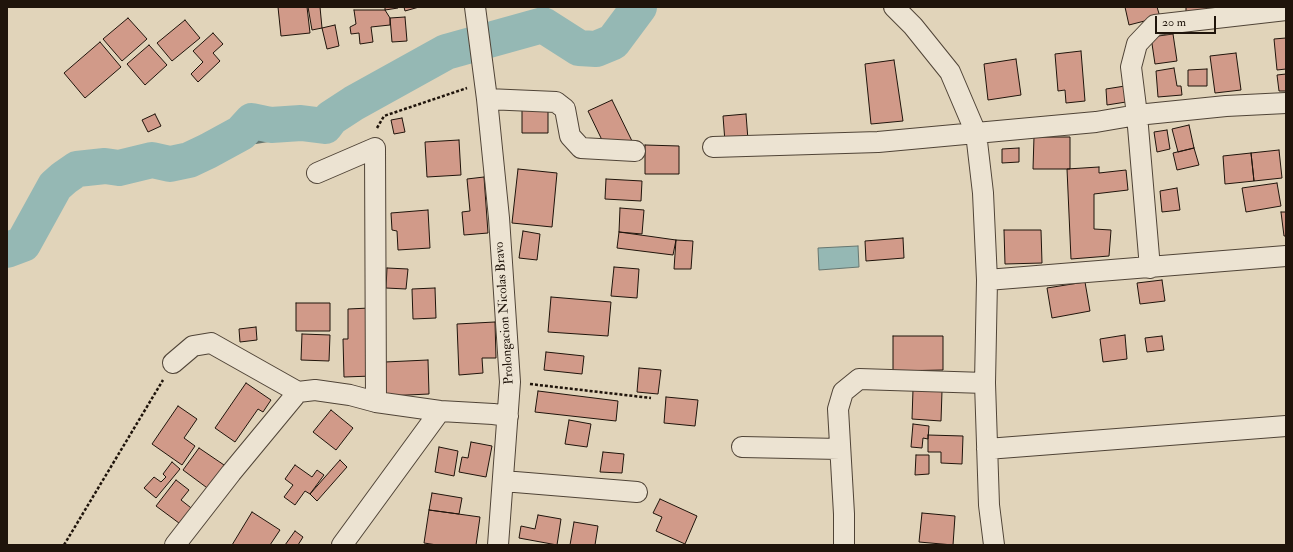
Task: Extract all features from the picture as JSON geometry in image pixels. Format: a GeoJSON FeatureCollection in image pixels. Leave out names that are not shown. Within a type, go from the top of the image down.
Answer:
{"type":"FeatureCollection","features":[{"type":"Feature","properties":{"kind":"street","name":"Prolongacion Nicolas Bravo"},"geometry":{"type":"LineString","coordinates":[[475,7],[499,218],[510,382],[498,545]]}},
{"type":"Feature","properties":{"kind":"street"},"geometry":{"type":"LineString","coordinates":[[894,7],[913,26],[950,72],[976,133],[982,193],[987,280],[985,383],[989,504],[994,545]]}},
{"type":"Feature","properties":{"kind":"street"},"geometry":{"type":"LineString","coordinates":[[1150,268],[1137,116],[1131,67],[1137,44],[1155,25],[1286,10]]}},
{"type":"Feature","properties":{"kind":"street"},"geometry":{"type":"LineString","coordinates":[[485,85],[556,102],[565,109],[570,136],[581,148],[635,151]]}},
{"type":"Feature","properties":{"kind":"street"},"geometry":{"type":"LineString","coordinates":[[713,147],[878,142],[1096,122],[1226,106],[1286,103]]}},
{"type":"Feature","properties":{"kind":"street"},"geometry":{"type":"LineString","coordinates":[[317,173],[375,148],[376,402]]}},
{"type":"Feature","properties":{"kind":"street"},"geometry":{"type":"LineString","coordinates":[[987,280],[1286,256]]}},
{"type":"Feature","properties":{"kind":"street"},"geometry":{"type":"LineString","coordinates":[[173,363],[193,346],[212,343],[298,392],[315,390],[350,395],[376,402],[440,411],[508,416]]}},
{"type":"Feature","properties":{"kind":"street"},"geometry":{"type":"LineString","coordinates":[[844,545],[844,514],[838,409],[843,392],[860,379],[985,383]]}},
{"type":"Feature","properties":{"kind":"street"},"geometry":{"type":"LineString","coordinates":[[175,545],[231,473],[298,392]]}},
{"type":"Feature","properties":{"kind":"street"},"geometry":{"type":"LineString","coordinates":[[342,545],[440,411]]}},
{"type":"Feature","properties":{"kind":"street"},"geometry":{"type":"LineString","coordinates":[[987,449],[1286,426]]}},
{"type":"Feature","properties":{"kind":"street"},"geometry":{"type":"LineString","coordinates":[[742,447],[840,450]]}},
{"type":"Feature","properties":{"kind":"street"},"geometry":{"type":"LineString","coordinates":[[503,481],[637,492]]}},
{"type":"Feature","properties":{"kind":"path"},"geometry":{"type":"LineString","coordinates":[[375,148],[377,127],[384,116],[485,85]]}},
{"type":"Feature","properties":{"kind":"path"},"geometry":{"type":"LineString","coordinates":[[64,545],[173,363]]}},
{"type":"Feature","properties":{"kind":"path"},"geometry":{"type":"LineString","coordinates":[[510,382],[651,398]]}},
{"type":"Feature","properties":{"kind":"water"},"geometry":{"type":"Polygon","coordinates":[[[858,246],[859,267],[819,270],[818,248],[858,246]]]}},
{"type":"Feature","properties":{"kind":"building"},"geometry":{"type":"Polygon","coordinates":[[[278,7],[307,7],[310,33],[281,36],[278,7]]]}},
{"type":"Feature","properties":{"kind":"building"},"geometry":{"type":"Polygon","coordinates":[[[308,7],[320,7],[322,28],[312,30],[308,7]]]}},
{"type":"Feature","properties":{"kind":"building"},"geometry":{"type":"Polygon","coordinates":[[[385,7],[398,7],[398,8],[385,10],[385,7]]]}},
{"type":"Feature","properties":{"kind":"building"},"geometry":{"type":"Polygon","coordinates":[[[404,7],[419,7],[405,11],[404,7]]]}},
{"type":"Feature","properties":{"kind":"building"},"geometry":{"type":"Polygon","coordinates":[[[1125,7],[1157,7],[1160,17],[1129,25],[1125,7]]]}},
{"type":"Feature","properties":{"kind":"building"},"geometry":{"type":"Polygon","coordinates":[[[1186,7],[1210,7],[1211,13],[1186,14],[1186,7]]]}},
{"type":"Feature","properties":{"kind":"building"},"geometry":{"type":"Polygon","coordinates":[[[354,10],[385,10],[390,18],[390,25],[371,27],[373,42],[360,44],[359,33],[351,34],[350,27],[356,24],[354,10]]]}},
{"type":"Feature","properties":{"kind":"building"},"geometry":{"type":"Polygon","coordinates":[[[405,17],[407,41],[392,42],[390,18],[405,17]]]}},
{"type":"Feature","properties":{"kind":"building"},"geometry":{"type":"Polygon","coordinates":[[[128,18],[147,39],[122,61],[103,39],[128,18]]]}},
{"type":"Feature","properties":{"kind":"building"},"geometry":{"type":"Polygon","coordinates":[[[185,20],[200,38],[172,61],[157,43],[185,20]]]}},
{"type":"Feature","properties":{"kind":"building"},"geometry":{"type":"Polygon","coordinates":[[[335,25],[339,46],[327,49],[322,28],[335,25]]]}},
{"type":"Feature","properties":{"kind":"building"},"geometry":{"type":"Polygon","coordinates":[[[213,33],[223,44],[213,53],[220,61],[198,82],[191,74],[203,62],[193,51],[213,33]]]}},
{"type":"Feature","properties":{"kind":"building"},"geometry":{"type":"Polygon","coordinates":[[[1173,34],[1177,61],[1155,64],[1151,37],[1173,34]]]}},
{"type":"Feature","properties":{"kind":"building"},"geometry":{"type":"Polygon","coordinates":[[[1286,38],[1286,69],[1277,70],[1274,39],[1286,38]]]}},
{"type":"Feature","properties":{"kind":"building"},"geometry":{"type":"Polygon","coordinates":[[[100,42],[121,67],[85,98],[64,73],[100,42]]]}},
{"type":"Feature","properties":{"kind":"building"},"geometry":{"type":"Polygon","coordinates":[[[149,45],[167,65],[145,85],[127,64],[149,45]]]}},
{"type":"Feature","properties":{"kind":"building"},"geometry":{"type":"Polygon","coordinates":[[[1081,51],[1085,101],[1066,103],[1065,90],[1058,91],[1055,54],[1081,51]]]}},
{"type":"Feature","properties":{"kind":"building"},"geometry":{"type":"Polygon","coordinates":[[[1236,53],[1241,90],[1215,93],[1210,56],[1236,53]]]}},
{"type":"Feature","properties":{"kind":"building"},"geometry":{"type":"Polygon","coordinates":[[[1016,59],[1021,95],[988,100],[984,64],[1016,59]]]}},
{"type":"Feature","properties":{"kind":"building"},"geometry":{"type":"Polygon","coordinates":[[[894,60],[903,121],[871,124],[865,64],[894,60]]]}},
{"type":"Feature","properties":{"kind":"building"},"geometry":{"type":"Polygon","coordinates":[[[1174,68],[1177,86],[1181,86],[1182,95],[1158,97],[1156,71],[1174,68]]]}},
{"type":"Feature","properties":{"kind":"building"},"geometry":{"type":"Polygon","coordinates":[[[1207,69],[1207,86],[1188,86],[1188,70],[1207,69]]]}},
{"type":"Feature","properties":{"kind":"building"},"geometry":{"type":"Polygon","coordinates":[[[1286,74],[1286,91],[1279,91],[1277,75],[1286,74]]]}},
{"type":"Feature","properties":{"kind":"building"},"geometry":{"type":"Polygon","coordinates":[[[1125,86],[1126,102],[1107,105],[1106,89],[1125,86]]]}},
{"type":"Feature","properties":{"kind":"building"},"geometry":{"type":"Polygon","coordinates":[[[612,100],[632,141],[602,140],[588,111],[612,100]]]}},
{"type":"Feature","properties":{"kind":"building"},"geometry":{"type":"Polygon","coordinates":[[[522,107],[548,107],[548,133],[522,133],[522,107]]]}},
{"type":"Feature","properties":{"kind":"building"},"geometry":{"type":"Polygon","coordinates":[[[155,114],[161,126],[148,132],[142,120],[155,114]]]}},
{"type":"Feature","properties":{"kind":"building"},"geometry":{"type":"Polygon","coordinates":[[[746,114],[748,140],[725,142],[723,116],[746,114]]]}},
{"type":"Feature","properties":{"kind":"building"},"geometry":{"type":"Polygon","coordinates":[[[402,118],[405,132],[394,134],[391,120],[402,118]]]}},
{"type":"Feature","properties":{"kind":"building"},"geometry":{"type":"Polygon","coordinates":[[[1189,125],[1194,148],[1178,152],[1172,129],[1189,125]]]}},
{"type":"Feature","properties":{"kind":"building"},"geometry":{"type":"Polygon","coordinates":[[[1167,130],[1170,149],[1157,152],[1154,132],[1167,130]]]}},
{"type":"Feature","properties":{"kind":"building"},"geometry":{"type":"Polygon","coordinates":[[[1034,137],[1070,137],[1070,169],[1033,169],[1034,137]]]}},
{"type":"Feature","properties":{"kind":"building"},"geometry":{"type":"Polygon","coordinates":[[[459,140],[461,175],[427,177],[425,142],[459,140]]]}},
{"type":"Feature","properties":{"kind":"building"},"geometry":{"type":"Polygon","coordinates":[[[645,145],[679,146],[679,174],[645,174],[645,145]]]}},
{"type":"Feature","properties":{"kind":"building"},"geometry":{"type":"Polygon","coordinates":[[[1019,148],[1019,162],[1002,163],[1002,149],[1019,148]]]}},
{"type":"Feature","properties":{"kind":"building"},"geometry":{"type":"Polygon","coordinates":[[[1194,148],[1199,165],[1177,170],[1173,153],[1194,148]]]}},
{"type":"Feature","properties":{"kind":"building"},"geometry":{"type":"Polygon","coordinates":[[[1279,150],[1282,178],[1254,181],[1251,153],[1279,150]]]}},
{"type":"Feature","properties":{"kind":"building"},"geometry":{"type":"Polygon","coordinates":[[[1251,153],[1254,181],[1225,184],[1223,156],[1251,153]]]}},
{"type":"Feature","properties":{"kind":"building"},"geometry":{"type":"Polygon","coordinates":[[[1099,167],[1099,173],[1126,170],[1128,190],[1094,194],[1094,229],[1111,230],[1109,256],[1071,259],[1067,169],[1099,167]]]}},
{"type":"Feature","properties":{"kind":"building"},"geometry":{"type":"Polygon","coordinates":[[[518,169],[557,173],[552,227],[512,223],[518,169]]]}},
{"type":"Feature","properties":{"kind":"building"},"geometry":{"type":"Polygon","coordinates":[[[484,177],[488,233],[464,235],[462,212],[470,211],[467,179],[484,177]]]}},
{"type":"Feature","properties":{"kind":"building"},"geometry":{"type":"Polygon","coordinates":[[[606,179],[642,181],[641,201],[605,199],[606,179]]]}},
{"type":"Feature","properties":{"kind":"building"},"geometry":{"type":"Polygon","coordinates":[[[1277,183],[1281,206],[1246,212],[1242,188],[1277,183]]]}},
{"type":"Feature","properties":{"kind":"building"},"geometry":{"type":"Polygon","coordinates":[[[1177,188],[1180,210],[1162,212],[1160,191],[1177,188]]]}},
{"type":"Feature","properties":{"kind":"building"},"geometry":{"type":"Polygon","coordinates":[[[620,208],[644,210],[642,234],[619,232],[620,208]]]}},
{"type":"Feature","properties":{"kind":"building"},"geometry":{"type":"Polygon","coordinates":[[[428,210],[430,248],[398,250],[397,231],[392,230],[391,213],[428,210]]]}},
{"type":"Feature","properties":{"kind":"building"},"geometry":{"type":"Polygon","coordinates":[[[1281,212],[1286,212],[1286,236],[1284,236],[1281,212]]]}},
{"type":"Feature","properties":{"kind":"building"},"geometry":{"type":"Polygon","coordinates":[[[1004,230],[1041,230],[1042,263],[1005,264],[1004,230]]]}},
{"type":"Feature","properties":{"kind":"building"},"geometry":{"type":"Polygon","coordinates":[[[523,231],[540,234],[537,260],[519,258],[523,231]]]}},
{"type":"Feature","properties":{"kind":"building"},"geometry":{"type":"Polygon","coordinates":[[[619,232],[676,240],[673,255],[617,248],[619,232]]]}},
{"type":"Feature","properties":{"kind":"building"},"geometry":{"type":"Polygon","coordinates":[[[903,238],[904,258],[866,261],[865,241],[903,238]]]}},
{"type":"Feature","properties":{"kind":"building"},"geometry":{"type":"Polygon","coordinates":[[[676,240],[693,241],[691,269],[674,269],[676,240]]]}},
{"type":"Feature","properties":{"kind":"building"},"geometry":{"type":"Polygon","coordinates":[[[614,267],[639,269],[637,298],[611,296],[614,267]]]}},
{"type":"Feature","properties":{"kind":"building"},"geometry":{"type":"Polygon","coordinates":[[[387,268],[408,269],[406,289],[386,288],[387,268]]]}},
{"type":"Feature","properties":{"kind":"building"},"geometry":{"type":"Polygon","coordinates":[[[1162,280],[1165,301],[1140,304],[1137,283],[1162,280]]]}},
{"type":"Feature","properties":{"kind":"building"},"geometry":{"type":"Polygon","coordinates":[[[1085,282],[1090,311],[1052,318],[1047,288],[1085,282]]]}},
{"type":"Feature","properties":{"kind":"building"},"geometry":{"type":"Polygon","coordinates":[[[435,288],[436,318],[413,319],[412,289],[435,288]]]}},
{"type":"Feature","properties":{"kind":"building"},"geometry":{"type":"Polygon","coordinates":[[[551,297],[611,302],[608,336],[548,332],[551,297]]]}},
{"type":"Feature","properties":{"kind":"building"},"geometry":{"type":"Polygon","coordinates":[[[296,303],[330,303],[330,331],[296,331],[296,303]]]}},
{"type":"Feature","properties":{"kind":"building"},"geometry":{"type":"Polygon","coordinates":[[[370,308],[372,376],[344,377],[343,339],[348,339],[348,309],[370,308]]]}},
{"type":"Feature","properties":{"kind":"building"},"geometry":{"type":"Polygon","coordinates":[[[495,322],[496,358],[482,358],[483,373],[459,375],[457,324],[495,322]]]}},
{"type":"Feature","properties":{"kind":"building"},"geometry":{"type":"Polygon","coordinates":[[[256,327],[257,340],[240,342],[239,329],[256,327]]]}},
{"type":"Feature","properties":{"kind":"building"},"geometry":{"type":"Polygon","coordinates":[[[302,334],[330,335],[329,361],[301,360],[302,334]]]}},
{"type":"Feature","properties":{"kind":"building"},"geometry":{"type":"Polygon","coordinates":[[[1125,335],[1127,359],[1103,362],[1100,339],[1125,335]]]}},
{"type":"Feature","properties":{"kind":"building"},"geometry":{"type":"Polygon","coordinates":[[[893,336],[943,336],[943,370],[893,371],[893,336]]]}},
{"type":"Feature","properties":{"kind":"building"},"geometry":{"type":"Polygon","coordinates":[[[1162,336],[1164,350],[1147,352],[1145,338],[1162,336]]]}},
{"type":"Feature","properties":{"kind":"building"},"geometry":{"type":"Polygon","coordinates":[[[546,352],[584,356],[582,374],[544,370],[546,352]]]}},
{"type":"Feature","properties":{"kind":"building"},"geometry":{"type":"Polygon","coordinates":[[[428,360],[429,394],[386,396],[385,362],[428,360]]]}},
{"type":"Feature","properties":{"kind":"building"},"geometry":{"type":"Polygon","coordinates":[[[639,368],[661,370],[658,394],[637,392],[639,368]]]}},
{"type":"Feature","properties":{"kind":"building"},"geometry":{"type":"Polygon","coordinates":[[[246,383],[271,400],[263,412],[258,409],[235,442],[215,428],[246,383]]]}},
{"type":"Feature","properties":{"kind":"building"},"geometry":{"type":"Polygon","coordinates":[[[913,390],[942,391],[941,421],[912,419],[913,390]]]}},
{"type":"Feature","properties":{"kind":"building"},"geometry":{"type":"Polygon","coordinates":[[[538,391],[618,401],[616,421],[535,412],[538,391]]]}},
{"type":"Feature","properties":{"kind":"building"},"geometry":{"type":"Polygon","coordinates":[[[666,397],[698,400],[695,426],[664,423],[666,397]]]}},
{"type":"Feature","properties":{"kind":"building"},"geometry":{"type":"Polygon","coordinates":[[[178,406],[197,419],[184,438],[195,446],[182,465],[152,444],[178,406]]]}},
{"type":"Feature","properties":{"kind":"building"},"geometry":{"type":"Polygon","coordinates":[[[331,410],[353,428],[336,450],[313,432],[331,410]]]}},
{"type":"Feature","properties":{"kind":"building"},"geometry":{"type":"Polygon","coordinates":[[[569,420],[591,424],[587,447],[565,444],[569,420]]]}},
{"type":"Feature","properties":{"kind":"building"},"geometry":{"type":"Polygon","coordinates":[[[913,424],[929,426],[928,439],[923,438],[922,448],[911,447],[913,424]]]}},
{"type":"Feature","properties":{"kind":"building"},"geometry":{"type":"Polygon","coordinates":[[[928,435],[963,436],[962,464],[941,463],[941,452],[928,452],[928,435]]]}},
{"type":"Feature","properties":{"kind":"building"},"geometry":{"type":"Polygon","coordinates":[[[471,442],[492,446],[486,477],[459,472],[462,457],[468,458],[471,442]]]}},
{"type":"Feature","properties":{"kind":"building"},"geometry":{"type":"Polygon","coordinates":[[[439,447],[458,451],[454,476],[435,472],[439,447]]]}},
{"type":"Feature","properties":{"kind":"building"},"geometry":{"type":"Polygon","coordinates":[[[199,448],[227,467],[210,490],[183,470],[199,448]]]}},
{"type":"Feature","properties":{"kind":"building"},"geometry":{"type":"Polygon","coordinates":[[[603,452],[624,454],[622,473],[600,472],[603,452]]]}},
{"type":"Feature","properties":{"kind":"building"},"geometry":{"type":"Polygon","coordinates":[[[916,455],[929,455],[929,474],[915,475],[916,455]]]}},
{"type":"Feature","properties":{"kind":"building"},"geometry":{"type":"Polygon","coordinates":[[[340,460],[347,467],[317,501],[310,494],[340,460]]]}},
{"type":"Feature","properties":{"kind":"building"},"geometry":{"type":"Polygon","coordinates":[[[172,462],[180,469],[156,498],[144,488],[154,477],[161,482],[166,477],[163,474],[172,462]]]}},
{"type":"Feature","properties":{"kind":"building"},"geometry":{"type":"Polygon","coordinates":[[[295,465],[312,477],[317,470],[324,475],[310,494],[305,491],[295,505],[284,497],[293,485],[285,479],[295,465]]]}},
{"type":"Feature","properties":{"kind":"building"},"geometry":{"type":"Polygon","coordinates":[[[176,480],[189,490],[181,500],[195,511],[183,526],[156,506],[176,480]]]}},
{"type":"Feature","properties":{"kind":"building"},"geometry":{"type":"Polygon","coordinates":[[[432,493],[462,498],[459,514],[429,510],[432,493]]]}},
{"type":"Feature","properties":{"kind":"building"},"geometry":{"type":"Polygon","coordinates":[[[660,499],[697,516],[685,544],[656,531],[662,517],[653,513],[660,499]]]}},
{"type":"Feature","properties":{"kind":"building"},"geometry":{"type":"Polygon","coordinates":[[[429,510],[480,517],[476,545],[437,545],[424,543],[429,510]]]}},
{"type":"Feature","properties":{"kind":"building"},"geometry":{"type":"Polygon","coordinates":[[[252,512],[280,530],[270,545],[232,545],[252,512]]]}},
{"type":"Feature","properties":{"kind":"building"},"geometry":{"type":"Polygon","coordinates":[[[922,513],[955,516],[953,545],[919,542],[922,513]]]}},
{"type":"Feature","properties":{"kind":"building"},"geometry":{"type":"Polygon","coordinates":[[[538,515],[561,519],[557,545],[519,538],[521,526],[535,529],[538,515]]]}},
{"type":"Feature","properties":{"kind":"building"},"geometry":{"type":"Polygon","coordinates":[[[574,522],[598,526],[595,545],[570,545],[574,522]]]}},
{"type":"Feature","properties":{"kind":"building"},"geometry":{"type":"Polygon","coordinates":[[[295,531],[303,537],[298,545],[285,545],[295,531]]]}},
{"type":"Feature","properties":{"kind":"waterway"},"geometry":{"type":"LineString","coordinates":[[7,250],[23,244],[55,186],[77,169],[105,166],[119,168],[152,160],[170,164],[189,160],[241,133],[252,121],[271,125],[301,123],[325,126],[331,118],[354,103],[446,52],[543,25],[579,48],[596,49],[613,42],[639,7]]}},
{"type":"Feature","properties":{"kind":"waterway"},"geometry":{"type":"LineString","coordinates":[[222,143],[243,143],[274,138],[305,124]]}}]}
